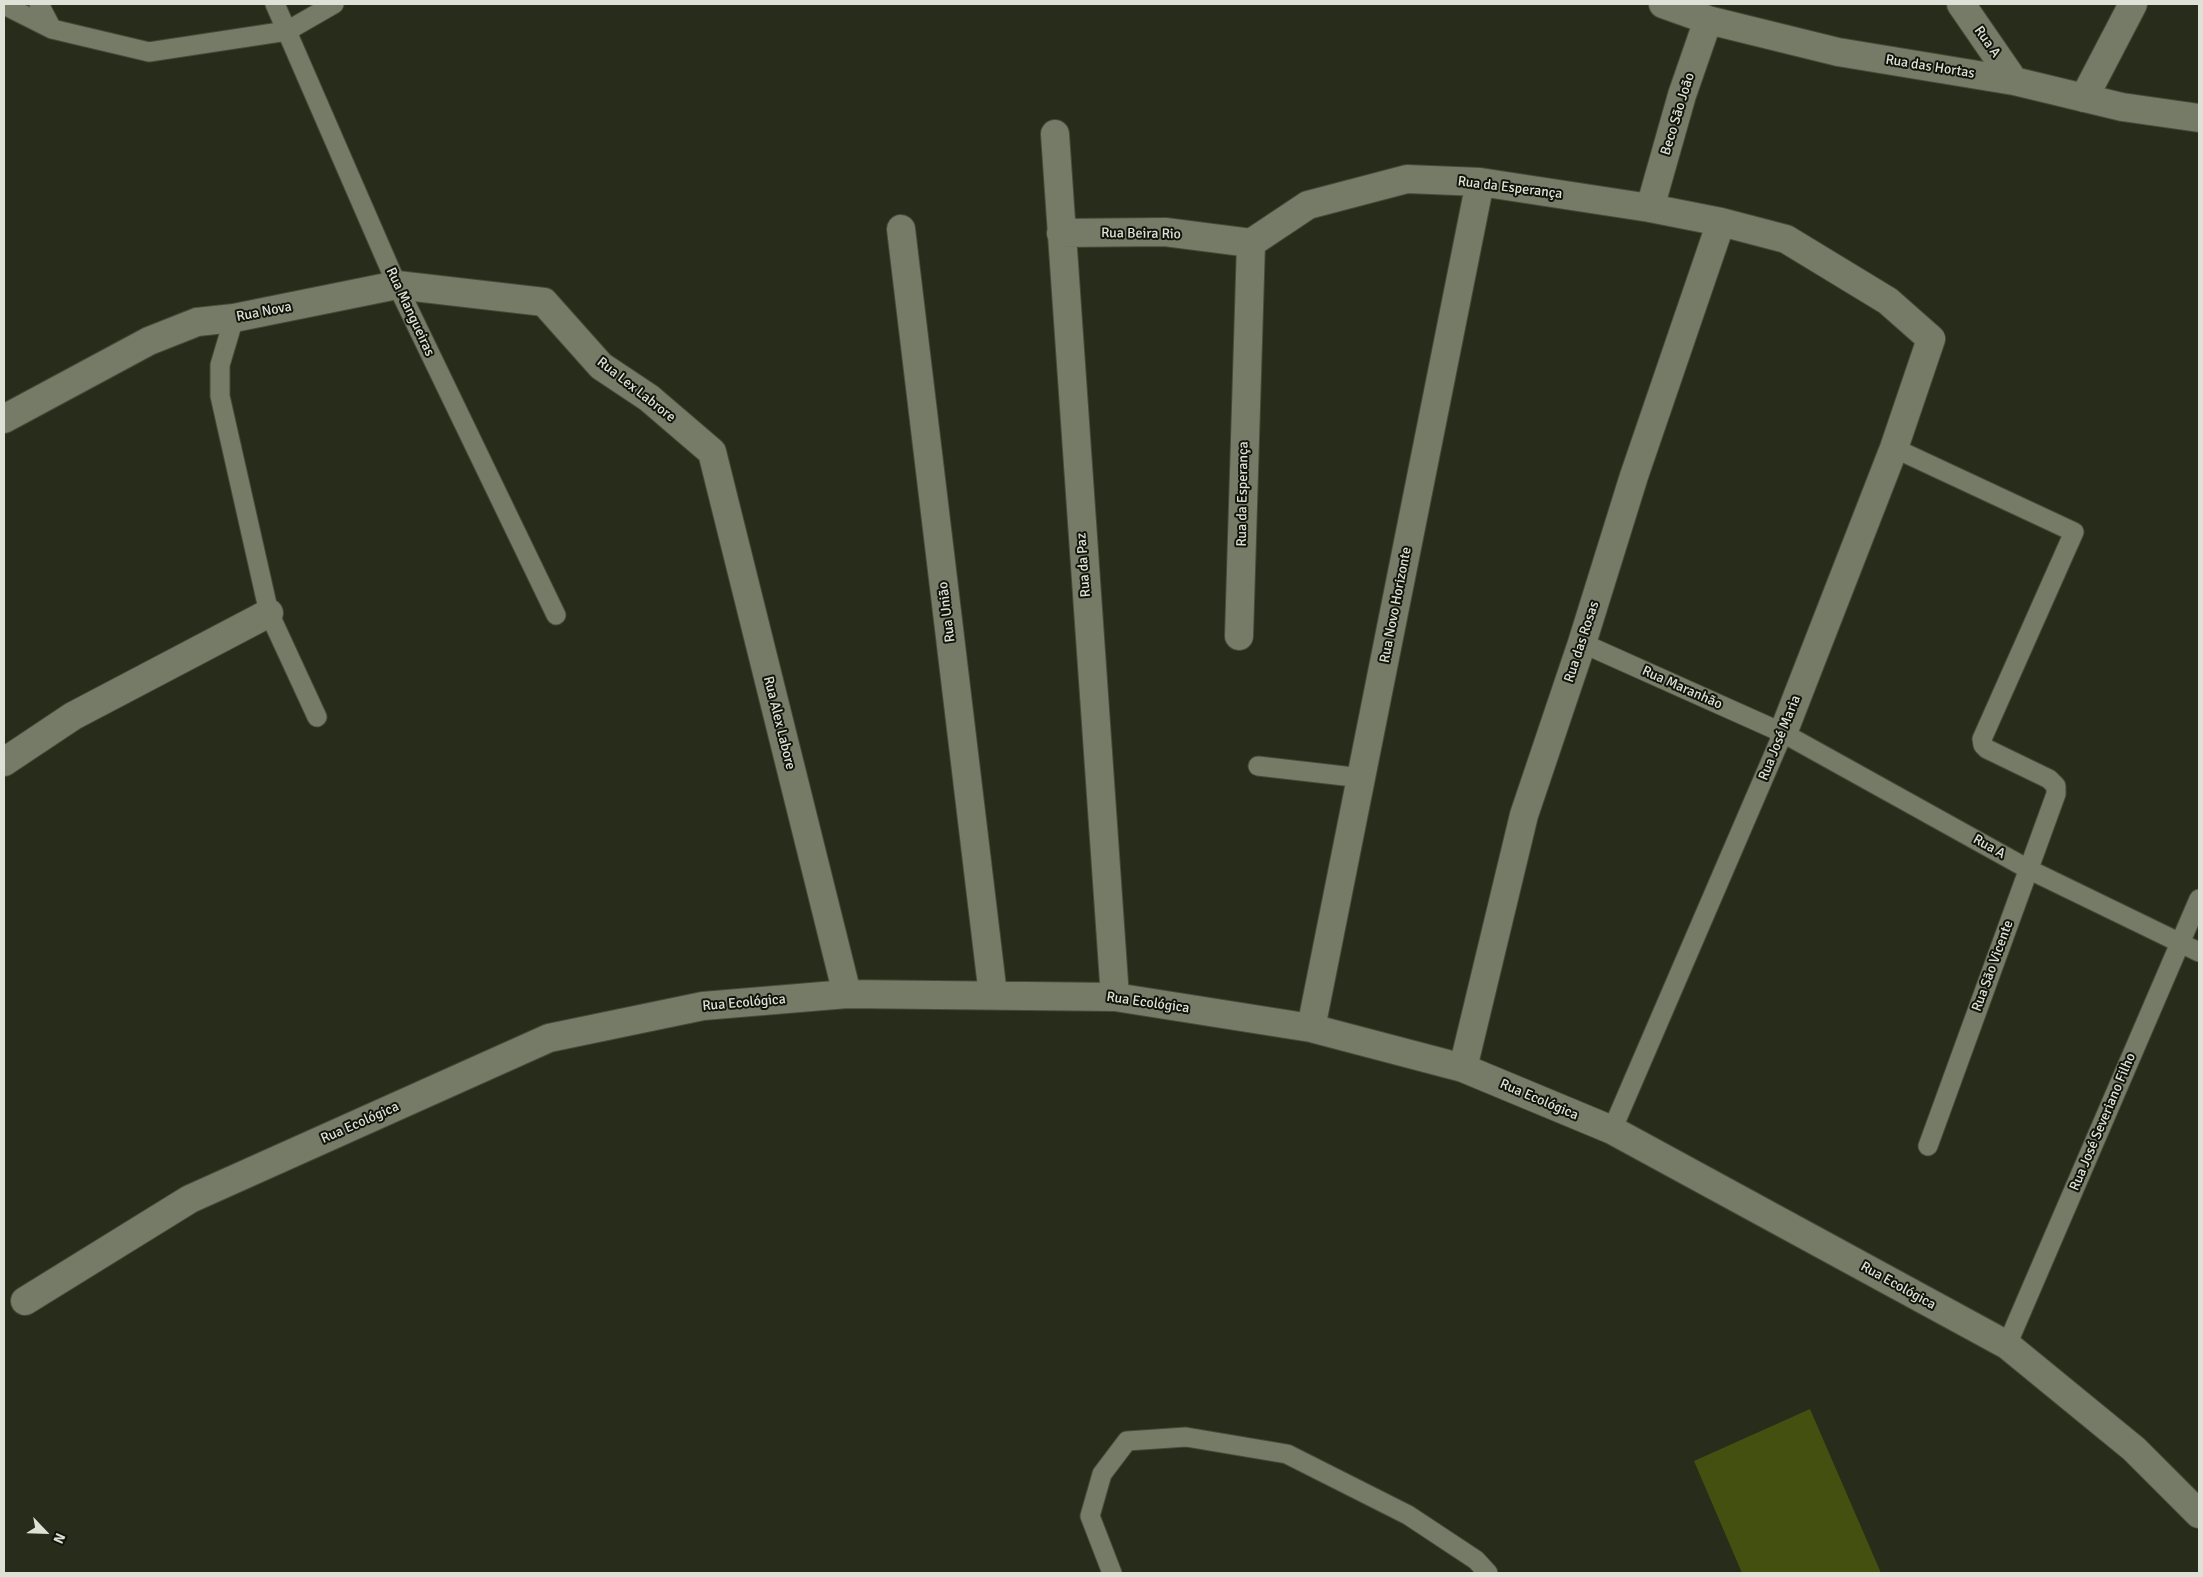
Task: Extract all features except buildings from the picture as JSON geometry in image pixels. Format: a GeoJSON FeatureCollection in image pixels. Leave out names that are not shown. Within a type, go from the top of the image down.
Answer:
{"type":"FeatureCollection","features":[{"type":"Feature","properties":{"kind":"street","name":"Rua das Hortas"},"geometry":{"type":"LineString","coordinates":[[1663,4],[1708,20],[1838,52],[2014,81],[2122,107],[2199,118]]}},
{"type":"Feature","properties":{"kind":"street","name":"Rua A"},"geometry":{"type":"LineString","coordinates":[[1961,4],[2014,81]]}},
{"type":"Feature","properties":{"kind":"street"},"geometry":{"type":"LineString","coordinates":[[2084,98],[2133,4]]}},
{"type":"Feature","properties":{"kind":"street","name":"Beco São João"},"geometry":{"type":"LineString","coordinates":[[1650,208],[1682,95],[1708,20]]}},
{"type":"Feature","properties":{"kind":"street","name":"Rua da Paz"},"geometry":{"type":"LineString","coordinates":[[1054,134],[1115,996]]}},
{"type":"Feature","properties":{"kind":"street","name":"Rua da Esperança"},"geometry":{"type":"LineString","coordinates":[[1239,636],[1251,243],[1308,205],[1407,179],[1480,182],[1650,208],[1721,222],[1786,239],[1888,302],[1931,339]]}},
{"type":"Feature","properties":{"kind":"street","name":"Rua Novo Horizonte"},"geometry":{"type":"LineString","coordinates":[[1311,1028],[1480,182]]}},
{"type":"Feature","properties":{"kind":"street","name":"Rua das Rosas"},"geometry":{"type":"LineString","coordinates":[[1463,1068],[1524,815],[1582,643],[1634,476],[1721,222]]}},
{"type":"Feature","properties":{"kind":"street","name":"Rua União"},"geometry":{"type":"LineString","coordinates":[[901,228],[993,995]]}},
{"type":"Feature","properties":{"kind":"street","name":"Rua Beira Rio"},"geometry":{"type":"LineString","coordinates":[[1061,233],[1165,232],[1251,243]]}},
{"type":"Feature","properties":{"kind":"street","name":"Rua Nova"},"geometry":{"type":"LineString","coordinates":[[4,420],[148,341],[197,322],[234,318],[397,285],[544,302]]}},
{"type":"Feature","properties":{"kind":"street","name":"Rua Lex Labrore"},"geometry":{"type":"LineString","coordinates":[[544,302],[602,366],[649,398],[712,452]]}},
{"type":"Feature","properties":{"kind":"street","name":"Rua José Maria"},"geometry":{"type":"LineString","coordinates":[[1783,733],[1894,448],[1931,339]]}},
{"type":"Feature","properties":{"kind":"street","name":"Rua Alex Labore"},"geometry":{"type":"LineString","coordinates":[[712,452],[847,994]]}},
{"type":"Feature","properties":{"kind":"street"},"geometry":{"type":"LineString","coordinates":[[4,762],[73,716],[269,613]]}},
{"type":"Feature","properties":{"kind":"street","name":"Rua Ecológica"},"geometry":{"type":"LineString","coordinates":[[25,1301],[190,1199],[548,1038],[703,1006],[847,994],[1115,996],[1311,1028],[1463,1068],[1612,1130],[2007,1345],[2134,1449],[2199,1514]]}},
{"type":"Feature","properties":{"kind":"lane"},"geometry":{"type":"LineString","coordinates":[[39,4],[52,28]]}},
{"type":"Feature","properties":{"kind":"lane","name":"Rua Mangueiras"},"geometry":{"type":"LineString","coordinates":[[275,4],[397,285],[556,615]]}},
{"type":"Feature","properties":{"kind":"lane"},"geometry":{"type":"LineString","coordinates":[[4,5],[52,28],[149,52],[287,31],[334,4]]}},
{"type":"Feature","properties":{"kind":"lane"},"geometry":{"type":"LineString","coordinates":[[234,318],[220,364],[220,396],[269,613],[317,717]]}},
{"type":"Feature","properties":{"kind":"lane","name":"Rua São Vicente"},"geometry":{"type":"LineString","coordinates":[[1894,448],[2074,532],[1982,739],[1983,745],[1987,750],[2049,779],[2056,786],[2056,794],[1928,1146]]}},
{"type":"Feature","properties":{"kind":"lane","name":"Rua Maranhão"},"geometry":{"type":"LineString","coordinates":[[1582,643],[1783,733]]}},
{"type":"Feature","properties":{"kind":"lane","name":"Rua A"},"geometry":{"type":"LineString","coordinates":[[1783,733],[2028,869],[2199,952]]}},
{"type":"Feature","properties":{"kind":"lane","name":"Rua José Maria"},"geometry":{"type":"LineString","coordinates":[[1612,1130],[1783,733]]}},
{"type":"Feature","properties":{"kind":"lane"},"geometry":{"type":"LineString","coordinates":[[1258,766],[1362,778]]}},
{"type":"Feature","properties":{"kind":"lane","name":"Rua José Severiano Filho"},"geometry":{"type":"LineString","coordinates":[[2007,1345],[2199,899]]}},
{"type":"Feature","properties":{"kind":"lane"},"geometry":{"type":"LineString","coordinates":[[1112,1573],[1090,1516],[1102,1474],[1127,1441],[1186,1437],[1287,1454],[1408,1515],[1476,1560],[1488,1573]]}},
{"type":"Feature","properties":{"kind":"green space"},"geometry":{"type":"Polygon","coordinates":[[[1810,1409],[1881,1573],[1742,1573],[1694,1461],[1810,1409]]]}}]}
